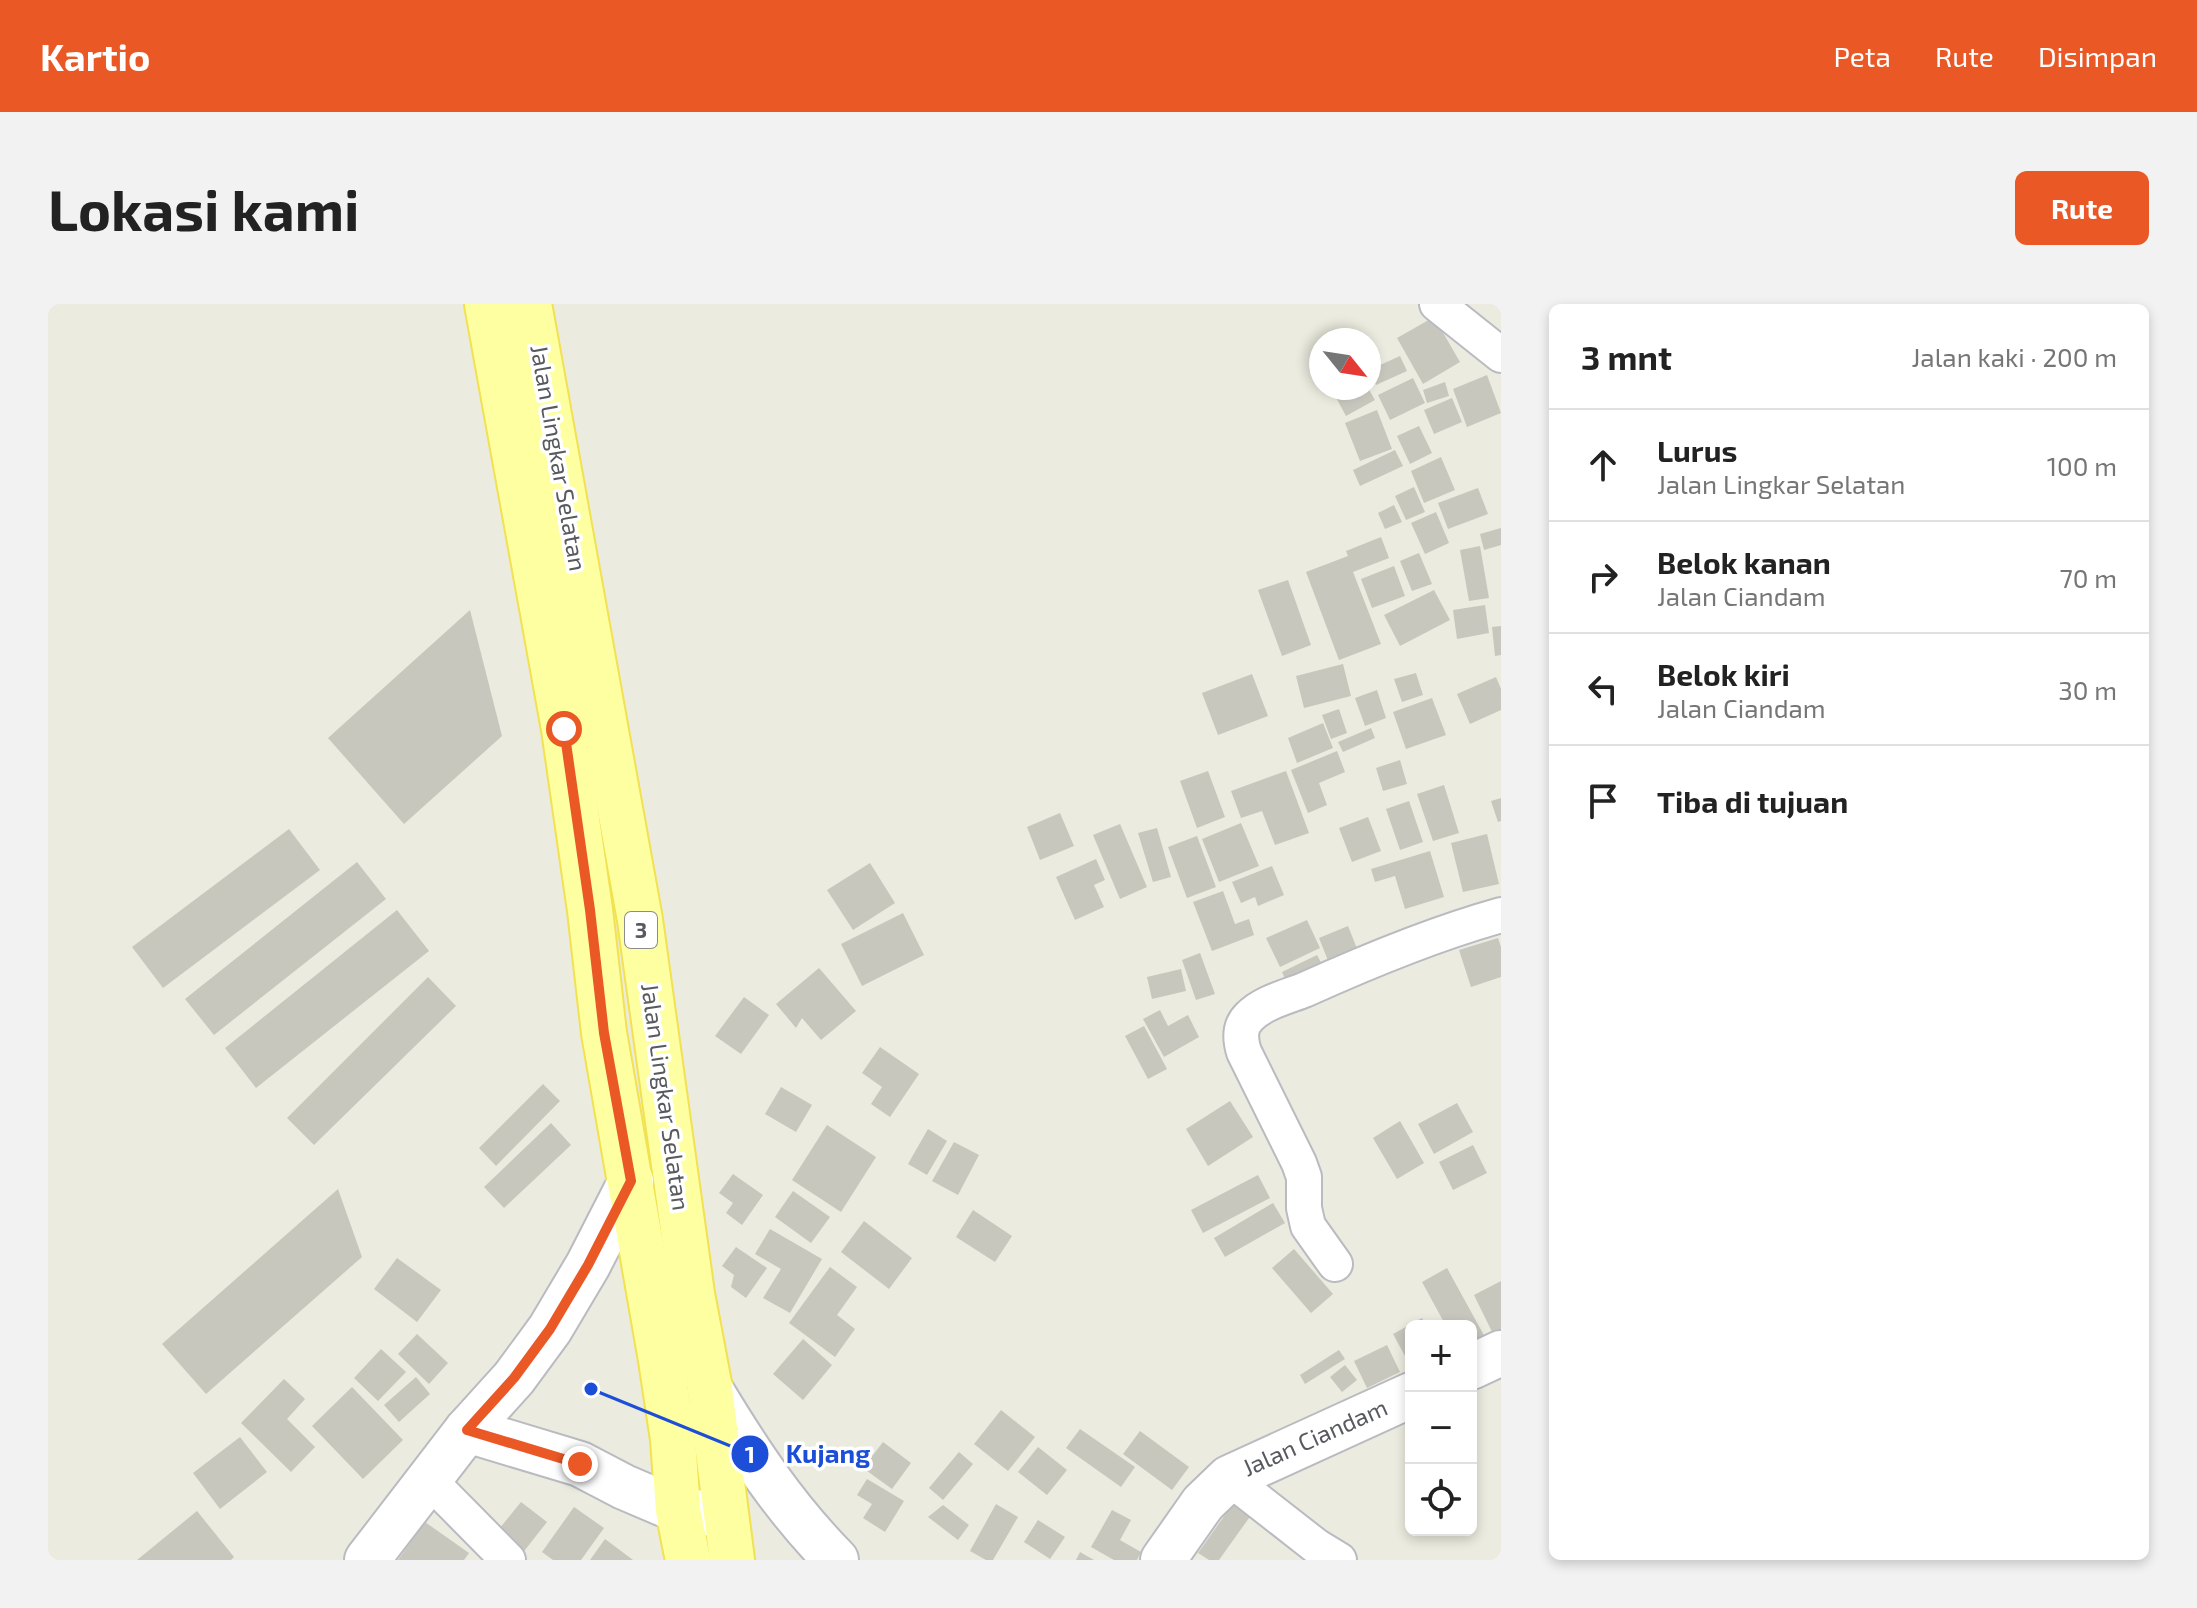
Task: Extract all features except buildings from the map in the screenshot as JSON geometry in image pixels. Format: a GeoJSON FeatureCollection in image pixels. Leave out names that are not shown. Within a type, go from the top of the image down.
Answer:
{"type":"FeatureCollection","features":[{"type":"Feature","properties":{"kind":"main road","name":"Jalan Lingkar Selatan"},"geometry":{"type":"LineString","coordinates":[[487,304],[564,729],[604,1033],[671,1423],[678,1510],[688,1560]]}},
{"type":"Feature","properties":{"kind":"main road","name":"Jalan Lingkar Selatan"},"geometry":{"type":"LineString","coordinates":[[529,304],[640,920],[692,1294],[710,1389],[732,1560]]}},
{"type":"Feature","properties":{"kind":"street"},"geometry":{"type":"LineString","coordinates":[[1447,306],[1501,355]]}},
{"type":"Feature","properties":{"kind":"street"},"geometry":{"type":"LineString","coordinates":[[1335,1264],[1308,1226],[1304,1208],[1304,1177],[1244,1052],[1240,1040],[1245,1022],[1262,1008],[1373,959],[1458,927],[1501,915]]}},
{"type":"Feature","properties":{"kind":"street"},"geometry":{"type":"LineString","coordinates":[[367,1560],[550,1329],[583,1275],[631,1181]]}},
{"type":"Feature","properties":{"kind":"street"},"geometry":{"type":"LineString","coordinates":[[1477,1364],[1501,1353]]}},
{"type":"Feature","properties":{"kind":"street"},"geometry":{"type":"LineString","coordinates":[[710,1389],[781,1498],[836,1560]]}},
{"type":"Feature","properties":{"kind":"street","name":"Jalan Ciandam"},"geometry":{"type":"LineString","coordinates":[[1163,1560],[1203,1503],[1229,1478],[1405,1398]]}},
{"type":"Feature","properties":{"kind":"street"},"geometry":{"type":"LineString","coordinates":[[467,1430],[580,1464],[634,1492],[678,1510],[725,1516]]}},
{"type":"Feature","properties":{"kind":"street"},"geometry":{"type":"LineString","coordinates":[[1229,1478],[1316,1546],[1339,1560]]}},
{"type":"Feature","properties":{"kind":"street"},"geometry":{"type":"LineString","coordinates":[[429,1480],[508,1560]]}},
{"type":"Feature","properties":{"kind":"place","name":"Kujang"},"geometry":{"type":"Point","coordinates":[591,1389]}},
{"type":"Feature","properties":{"kind":"route"},"geometry":{"type":"LineString","coordinates":[[564,729],[604,1033],[631,1181],[588,1265],[550,1329],[514,1378],[467,1430],[580,1464]]}}]}
